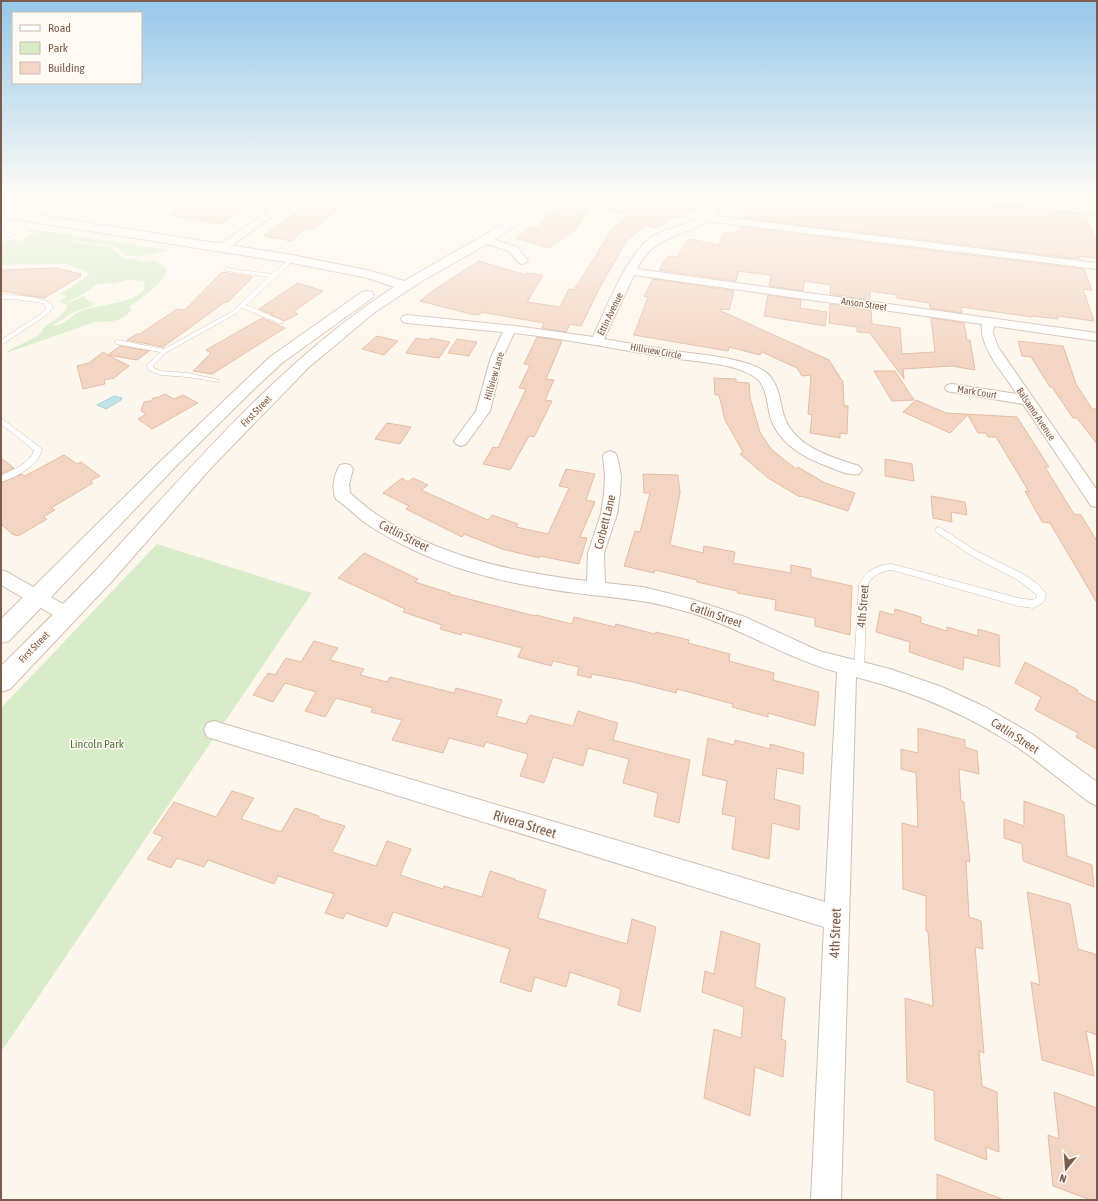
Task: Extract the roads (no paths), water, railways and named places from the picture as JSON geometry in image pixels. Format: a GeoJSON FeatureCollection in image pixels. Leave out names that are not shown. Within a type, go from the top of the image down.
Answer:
{"type":"FeatureCollection","features":[{"type":"Feature","properties":{"kind":"main road"},"geometry":{"type":"LineString","coordinates":[[246,251],[292,259],[389,280],[406,286]]}},
{"type":"Feature","properties":{"kind":"main road","name":"First Street"},"geometry":{"type":"LineString","coordinates":[[1,634],[172,460],[276,360],[333,318],[389,280],[442,251]]}},
{"type":"Feature","properties":{"kind":"main road","name":"First Street"},"geometry":{"type":"LineString","coordinates":[[1,682],[66,614],[202,466],[293,375],[370,309],[465,251]]}},
{"type":"Feature","properties":{"kind":"street"},"geometry":{"type":"LineString","coordinates":[[514,251],[523,261]]}},
{"type":"Feature","properties":{"kind":"street","name":"Ettin Avenue"},"geometry":{"type":"LineString","coordinates":[[597,341],[630,271],[642,251]]}},
{"type":"Feature","properties":{"kind":"street"},"geometry":{"type":"LineString","coordinates":[[976,251],[1097,266]]}},
{"type":"Feature","properties":{"kind":"street","name":"Anson Street"},"geometry":{"type":"LineString","coordinates":[[630,271],[1097,337]]}},
{"type":"Feature","properties":{"kind":"street","name":"Hillview Circle"},"geometry":{"type":"LineString","coordinates":[[407,319],[510,329],[597,341],[718,362],[756,372],[764,376],[768,382],[777,418],[789,436],[800,447],[815,456],[854,470]]}},
{"type":"Feature","properties":{"kind":"street","name":"Balsamo Avenue"},"geometry":{"type":"LineString","coordinates":[[988,322],[987,333],[992,347],[1026,400],[1097,502]]}},
{"type":"Feature","properties":{"kind":"street","name":"Hillview Lane"},"geometry":{"type":"LineString","coordinates":[[461,441],[483,411],[497,357],[510,329]]}},
{"type":"Feature","properties":{"kind":"street","name":"Mark Court"},"geometry":{"type":"LineString","coordinates":[[952,388],[1026,400]]}},
{"type":"Feature","properties":{"kind":"street","name":"Corbett Lane"},"geometry":{"type":"LineString","coordinates":[[596,588],[596,553],[609,514],[612,494],[613,476],[610,456]]}},
{"type":"Feature","properties":{"kind":"street","name":"Catlin Street"},"geometry":{"type":"LineString","coordinates":[[344,469],[341,484],[342,495],[370,518],[406,539],[447,557],[493,572],[543,582],[643,594],[691,606],[738,622],[815,658],[890,677],[935,693],[980,714],[1025,741],[1097,795]]}},
{"type":"Feature","properties":{"kind":"street"},"geometry":{"type":"LineString","coordinates":[[1,576],[66,614]]}},
{"type":"Feature","properties":{"kind":"street","name":"4th Street"},"geometry":{"type":"LineString","coordinates":[[826,1200],[836,918],[853,668]]}},
{"type":"Feature","properties":{"kind":"street","name":"Rivera Street"},"geometry":{"type":"LineString","coordinates":[[214,730],[836,918]]}},
{"type":"Feature","properties":{"kind":"lane"},"geometry":{"type":"LineString","coordinates":[[217,381],[178,373],[170,375],[155,373],[150,370],[150,365],[165,351],[235,312],[292,259]]}},
{"type":"Feature","properties":{"kind":"lane"},"geometry":{"type":"LineString","coordinates":[[226,269],[274,276]]}},
{"type":"Feature","properties":{"kind":"lane"},"geometry":{"type":"LineString","coordinates":[[1,297],[14,297],[45,302],[50,305],[49,309],[43,315],[1,343]]}},
{"type":"Feature","properties":{"kind":"lane"},"geometry":{"type":"LineString","coordinates":[[242,306],[281,322]]}},
{"type":"Feature","properties":{"kind":"lane"},"geometry":{"type":"LineString","coordinates":[[117,342],[165,351]]}},
{"type":"Feature","properties":{"kind":"lane"},"geometry":{"type":"LineString","coordinates":[[1,420],[38,449],[38,455],[33,461],[1,480]]}},
{"type":"Feature","properties":{"kind":"lane","name":"4th Street"},"geometry":{"type":"LineString","coordinates":[[853,668],[863,585],[874,570],[892,567],[1018,602],[1033,604],[1041,600],[1042,594],[1038,588],[979,556],[939,530]]}},
{"type":"Feature","properties":{"kind":"water"},"geometry":{"type":"Polygon","coordinates":[[[114,396],[122,398],[106,409],[97,405],[114,396]]]}},
{"type":"Feature","properties":{"kind":"park label","name":"Lincoln Park"},"geometry":{"type":"Point","coordinates":[97,744]}}]}
